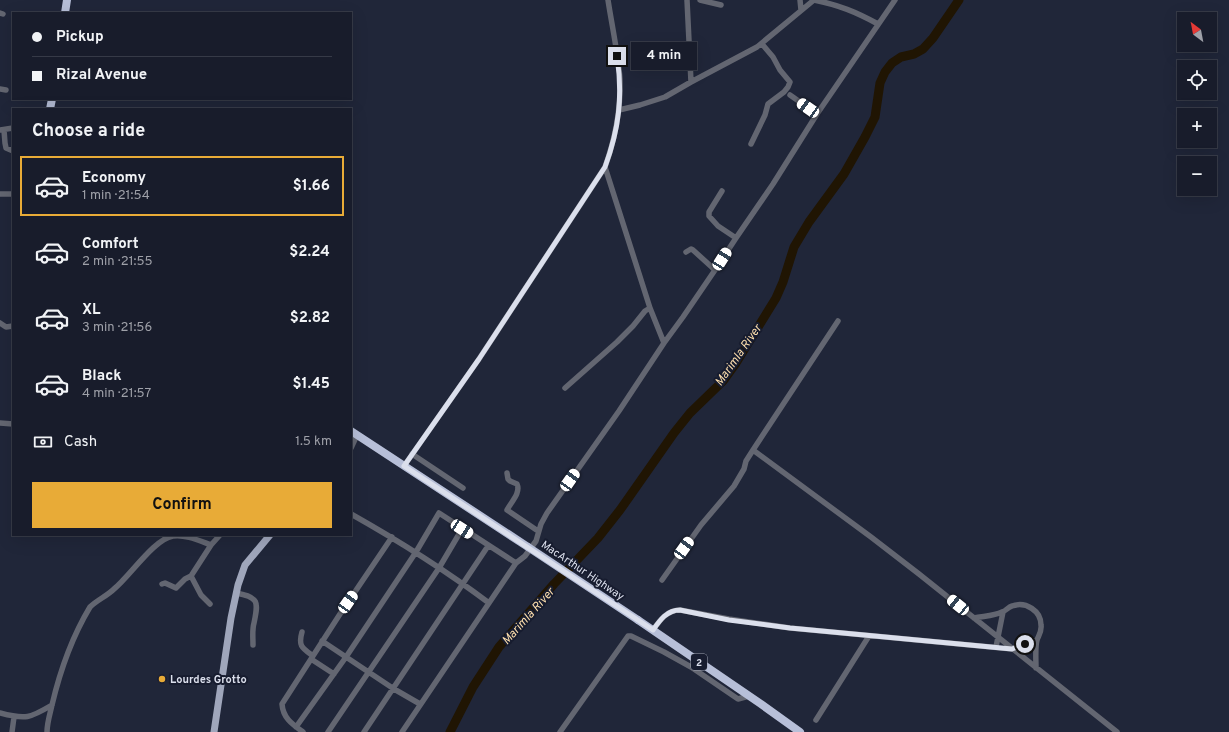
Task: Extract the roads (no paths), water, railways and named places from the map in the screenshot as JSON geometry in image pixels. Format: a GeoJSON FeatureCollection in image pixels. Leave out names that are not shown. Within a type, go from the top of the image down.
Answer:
{"type":"FeatureCollection","features":[{"type":"Feature","properties":{"kind":"highway"},"geometry":{"type":"LineString","coordinates":[[65,12],[67,0]]}},
{"type":"Feature","properties":{"kind":"highway","name":"MacArthur Highway"},"geometry":{"type":"LineString","coordinates":[[354,433],[653,630],[800,732]]}},
{"type":"Feature","properties":{"kind":"main road"},"geometry":{"type":"LineString","coordinates":[[214,732],[231,618],[240,577],[245,565],[269,536]]}},
{"type":"Feature","properties":{"kind":"street"},"geometry":{"type":"LineString","coordinates":[[404,466],[479,359],[605,167],[614,139],[619,110],[620,80],[608,0]]}},
{"type":"Feature","properties":{"kind":"street"},"geometry":{"type":"LineString","coordinates":[[687,0],[691,82]]}},
{"type":"Feature","properties":{"kind":"street"},"geometry":{"type":"LineString","coordinates":[[700,0],[721,5]]}},
{"type":"Feature","properties":{"kind":"street"},"geometry":{"type":"LineString","coordinates":[[800,0],[801,10]]}},
{"type":"Feature","properties":{"kind":"street"},"geometry":{"type":"LineString","coordinates":[[619,110],[665,97],[762,44],[814,0],[855,12],[878,24]]}},
{"type":"Feature","properties":{"kind":"street"},"geometry":{"type":"LineString","coordinates":[[402,732],[516,563],[524,556],[536,541],[540,524],[715,270],[773,184],[817,114],[895,0]]}},
{"type":"Feature","properties":{"kind":"street"},"geometry":{"type":"LineString","coordinates":[[751,144],[765,115],[768,104],[784,92],[790,82],[762,44]]}},
{"type":"Feature","properties":{"kind":"street"},"geometry":{"type":"LineString","coordinates":[[790,95],[817,114]]}},
{"type":"Feature","properties":{"kind":"street"},"geometry":{"type":"LineString","coordinates":[[12,128],[2,130],[6,148],[12,151]]}},
{"type":"Feature","properties":{"kind":"street"},"geometry":{"type":"LineString","coordinates":[[605,167],[650,308],[664,343]]}},
{"type":"Feature","properties":{"kind":"street"},"geometry":{"type":"LineString","coordinates":[[722,191],[709,212],[709,216],[718,226],[736,238]]}},
{"type":"Feature","properties":{"kind":"street"},"geometry":{"type":"LineString","coordinates":[[0,194],[12,194]]}},
{"type":"Feature","properties":{"kind":"street"},"geometry":{"type":"LineString","coordinates":[[686,252],[691,249],[693,250],[715,270]]}},
{"type":"Feature","properties":{"kind":"street"},"geometry":{"type":"LineString","coordinates":[[565,388],[633,326],[645,311],[650,308]]}},
{"type":"Feature","properties":{"kind":"street"},"geometry":{"type":"LineString","coordinates":[[662,580],[701,525],[734,486],[744,469],[746,461],[752,450],[838,321]]}},
{"type":"Feature","properties":{"kind":"street"},"geometry":{"type":"LineString","coordinates":[[0,323],[6,327],[12,326]]}},
{"type":"Feature","properties":{"kind":"street"},"geometry":{"type":"LineString","coordinates":[[0,423],[12,424]]}},
{"type":"Feature","properties":{"kind":"street"},"geometry":{"type":"LineString","coordinates":[[352,443],[354,433]]}},
{"type":"Feature","properties":{"kind":"street"},"geometry":{"type":"LineString","coordinates":[[752,450],[871,537],[1117,732]]}},
{"type":"Feature","properties":{"kind":"street"},"geometry":{"type":"LineString","coordinates":[[412,454],[463,488]]}},
{"type":"Feature","properties":{"kind":"street"},"geometry":{"type":"LineString","coordinates":[[507,473],[508,479],[517,484],[519,487],[518,492],[507,510],[538,531]]}},
{"type":"Feature","properties":{"kind":"street"},"geometry":{"type":"LineString","coordinates":[[296,727],[346,657],[416,552],[439,513],[516,563]]}},
{"type":"Feature","properties":{"kind":"street"},"geometry":{"type":"LineString","coordinates":[[352,515],[416,552],[489,603]]}},
{"type":"Feature","properties":{"kind":"street"},"geometry":{"type":"LineString","coordinates":[[328,732],[438,568],[462,529]]}},
{"type":"Feature","properties":{"kind":"street"},"geometry":{"type":"LineString","coordinates":[[47,732],[59,677],[66,656],[90,607],[113,590],[157,544],[167,537],[180,536],[211,545]]}},
{"type":"Feature","properties":{"kind":"street"},"geometry":{"type":"LineString","coordinates":[[162,584],[166,583],[176,588],[185,579],[191,576],[211,545],[219,536]]}},
{"type":"Feature","properties":{"kind":"street"},"geometry":{"type":"LineString","coordinates":[[303,732],[286,718],[282,711],[282,704],[322,641],[392,537]]}},
{"type":"Feature","properties":{"kind":"street"},"geometry":{"type":"LineString","coordinates":[[364,732],[488,546]]}},
{"type":"Feature","properties":{"kind":"street"},"geometry":{"type":"LineString","coordinates":[[191,576],[200,595],[210,604]]}},
{"type":"Feature","properties":{"kind":"street"},"geometry":{"type":"LineString","coordinates":[[236,593],[251,597],[256,602],[257,606],[252,633],[253,645]]}},
{"type":"Feature","properties":{"kind":"street"},"geometry":{"type":"LineString","coordinates":[[974,618],[1003,612],[1013,606],[1020,605],[1028,606],[1034,610],[1039,616],[1041,623],[1041,630],[1037,640],[1036,668]]}},
{"type":"Feature","properties":{"kind":"street"},"geometry":{"type":"LineString","coordinates":[[653,630],[666,614],[675,610],[680,610],[790,628],[1012,649],[1037,640]]}},
{"type":"Feature","properties":{"kind":"street"},"geometry":{"type":"LineString","coordinates":[[996,647],[1003,612]]}},
{"type":"Feature","properties":{"kind":"street"},"geometry":{"type":"LineString","coordinates":[[302,632],[300,639],[302,648],[334,674]]}},
{"type":"Feature","properties":{"kind":"street"},"geometry":{"type":"LineString","coordinates":[[560,732],[628,636],[631,636],[664,652],[690,667],[738,699],[749,696]]}},
{"type":"Feature","properties":{"kind":"street"},"geometry":{"type":"LineString","coordinates":[[816,720],[869,636]]}},
{"type":"Feature","properties":{"kind":"street"},"geometry":{"type":"LineString","coordinates":[[322,641],[394,689],[420,704]]}},
{"type":"Feature","properties":{"kind":"street"},"geometry":{"type":"LineString","coordinates":[[0,713],[14,717],[27,718],[36,715],[52,705]]}},
{"type":"Feature","properties":{"kind":"street"},"geometry":{"type":"LineString","coordinates":[[12,732],[14,717]]}},
{"type":"Feature","properties":{"kind":"waterway","name":"Marimla River"},"geometry":{"type":"LineString","coordinates":[[450,732],[473,687],[499,647],[554,584],[598,538],[620,510],[674,433],[690,413],[723,381],[736,363],[776,298],[783,282],[794,247],[809,222],[844,174],[865,137],[875,117],[880,83],[885,72],[892,63],[901,57],[914,54],[923,49],[933,38],[959,0]]}},
{"type":"Feature","properties":{"kind":"place","name":"Lourdes Grotto"},"geometry":{"type":"Point","coordinates":[162,679]}}]}
